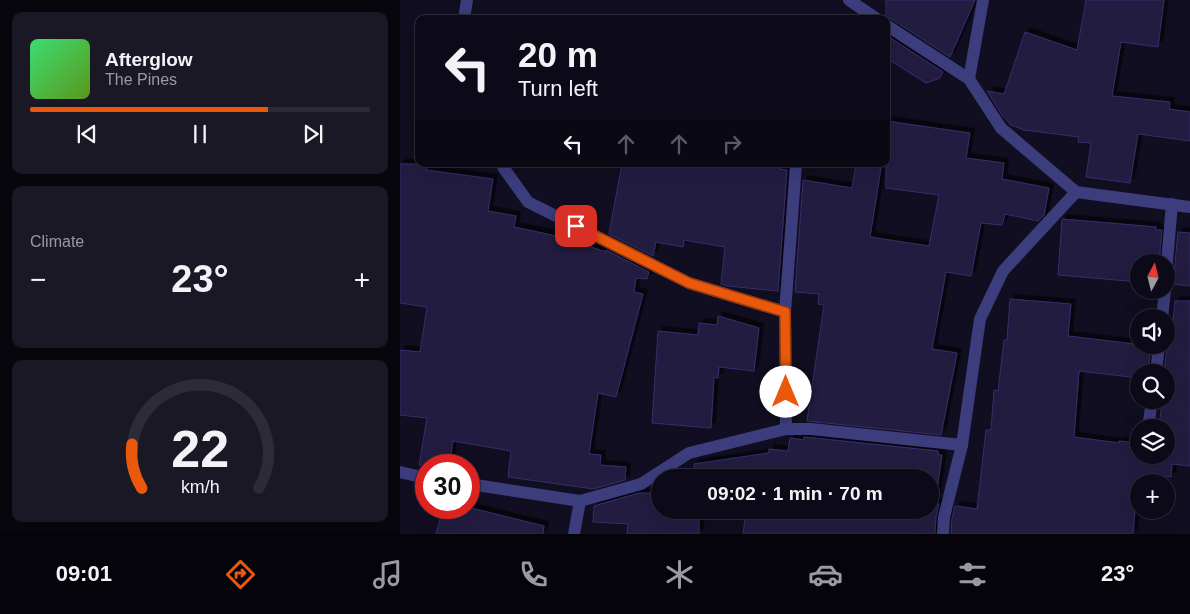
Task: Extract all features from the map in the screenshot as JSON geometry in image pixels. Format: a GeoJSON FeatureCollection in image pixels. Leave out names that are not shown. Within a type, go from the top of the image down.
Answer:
{"type":"FeatureCollection","features":[{"type":"Feature","properties":{"kind":"street"},"geometry":{"type":"LineString","coordinates":[[465,15],[467,0]]}},
{"type":"Feature","properties":{"kind":"street"},"geometry":{"type":"LineString","coordinates":[[849,0],[871,15]]}},
{"type":"Feature","properties":{"kind":"street"},"geometry":{"type":"LineString","coordinates":[[969,79],[983,0]]}},
{"type":"Feature","properties":{"kind":"street"},"geometry":{"type":"LineString","coordinates":[[890,28],[969,79],[1001,128],[1076,192],[1190,207]]}},
{"type":"Feature","properties":{"kind":"street"},"geometry":{"type":"LineString","coordinates":[[786,429],[785,312],[796,167]]}},
{"type":"Feature","properties":{"kind":"street"},"geometry":{"type":"LineString","coordinates":[[503,168],[528,202],[689,283],[785,312]]}},
{"type":"Feature","properties":{"kind":"street"},"geometry":{"type":"LineString","coordinates":[[943,534],[944,517],[962,445],[980,319],[1003,270],[1076,192]]}},
{"type":"Feature","properties":{"kind":"street"},"geometry":{"type":"LineString","coordinates":[[1168,254],[1172,204]]}},
{"type":"Feature","properties":{"kind":"street"},"geometry":{"type":"LineString","coordinates":[[480,486],[580,501],[641,484],[690,453],[786,429],[811,429],[962,445]]}},
{"type":"Feature","properties":{"kind":"street"},"geometry":{"type":"LineString","coordinates":[[400,472],[415,475]]}},
{"type":"Feature","properties":{"kind":"street"},"geometry":{"type":"LineString","coordinates":[[574,534],[580,501]]}},
{"type":"Feature","properties":{"kind":"building"},"geometry":{"type":"Polygon","coordinates":[[[886,0],[975,0],[950,57],[890,18],[890,15],[886,15],[886,0]]]}},
{"type":"Feature","properties":{"kind":"building"},"geometry":{"type":"Polygon","coordinates":[[[1086,0],[1164,0],[1158,47],[1121,42],[1112,96],[1170,102],[1169,109],[1190,112],[1190,141],[1138,134],[1130,183],[1086,177],[1091,143],[1078,142],[1079,137],[1024,130],[1011,125],[1002,115],[987,91],[1004,94],[1025,32],[1077,50],[1086,0]]]}},
{"type":"Feature","properties":{"kind":"building"},"geometry":{"type":"Polygon","coordinates":[[[890,38],[943,72],[940,78],[926,83],[890,60],[890,38]]]}},
{"type":"Feature","properties":{"kind":"building"},"geometry":{"type":"Polygon","coordinates":[[[890,122],[970,133],[966,158],[1004,163],[1002,179],[1049,188],[1044,215],[1038,221],[1005,214],[1002,225],[981,223],[971,276],[946,272],[932,349],[957,353],[941,435],[807,421],[824,305],[818,304],[819,294],[795,292],[803,180],[852,188],[856,167],[881,168],[870,237],[929,246],[939,195],[886,188],[886,167],[890,167],[890,122]]]}},
{"type":"Feature","properties":{"kind":"building"},"geometry":{"type":"Polygon","coordinates":[[[400,164],[415,164],[415,167],[426,167],[426,170],[493,179],[488,211],[516,216],[514,227],[561,237],[606,252],[606,250],[649,272],[647,279],[636,278],[634,292],[643,294],[616,397],[598,393],[589,454],[601,455],[600,465],[626,467],[625,480],[594,489],[508,477],[511,451],[453,441],[451,454],[421,454],[427,418],[400,415],[400,350],[420,352],[427,307],[400,303],[400,164]]]}},
{"type":"Feature","properties":{"kind":"building"},"geometry":{"type":"Polygon","coordinates":[[[621,167],[780,167],[780,169],[787,170],[778,291],[721,284],[725,247],[684,240],[683,247],[656,242],[653,256],[609,234],[621,167]]]}},
{"type":"Feature","properties":{"kind":"building"},"geometry":{"type":"Polygon","coordinates":[[[1062,219],[1156,227],[1156,230],[1162,230],[1160,254],[1130,254],[1130,281],[1058,275],[1062,219]]]}},
{"type":"Feature","properties":{"kind":"building"},"geometry":{"type":"Polygon","coordinates":[[[1178,232],[1190,233],[1190,286],[1175,284],[1178,232]]]}},
{"type":"Feature","properties":{"kind":"building"},"geometry":{"type":"Polygon","coordinates":[[[1010,299],[1071,304],[1068,336],[1130,343],[1130,354],[1150,354],[1149,364],[1130,364],[1130,377],[1079,371],[1074,437],[1119,443],[1119,441],[1130,442],[1130,464],[1172,464],[1171,474],[1130,474],[1130,519],[1134,519],[1133,534],[951,534],[955,506],[977,509],[986,430],[991,430],[994,390],[998,391],[1004,340],[1007,340],[1010,299]]]}},
{"type":"Feature","properties":{"kind":"building"},"geometry":{"type":"Polygon","coordinates":[[[1175,301],[1190,301],[1190,466],[1172,464],[1175,464],[1175,419],[1160,419],[1161,409],[1175,409],[1175,364],[1165,364],[1166,354],[1175,354],[1175,301]]]}},
{"type":"Feature","properties":{"kind":"building"},"geometry":{"type":"Polygon","coordinates":[[[718,316],[759,328],[754,371],[719,367],[718,378],[714,377],[711,428],[652,423],[658,331],[698,335],[699,323],[717,325],[718,316]]]}},
{"type":"Feature","properties":{"kind":"building"},"geometry":{"type":"Polygon","coordinates":[[[804,437],[938,451],[938,455],[942,455],[939,476],[939,469],[694,469],[694,464],[769,453],[769,449],[788,451],[790,438],[804,440],[804,437]]]}},
{"type":"Feature","properties":{"kind":"building"},"geometry":{"type":"Polygon","coordinates":[[[639,493],[651,493],[651,519],[699,519],[699,534],[627,534],[628,524],[593,522],[594,506],[639,493]]]}},
{"type":"Feature","properties":{"kind":"building"},"geometry":{"type":"Polygon","coordinates":[[[480,510],[544,526],[543,534],[436,534],[440,519],[480,519],[480,510]]]}},
{"type":"Feature","properties":{"kind":"building"},"geometry":{"type":"Polygon","coordinates":[[[745,519],[936,519],[935,534],[743,534],[745,519]]]}},
{"type":"Feature","properties":{"kind":"route"},"geometry":{"type":"LineString","coordinates":[[576,226],[689,283],[785,312],[786,392]]}}]}
